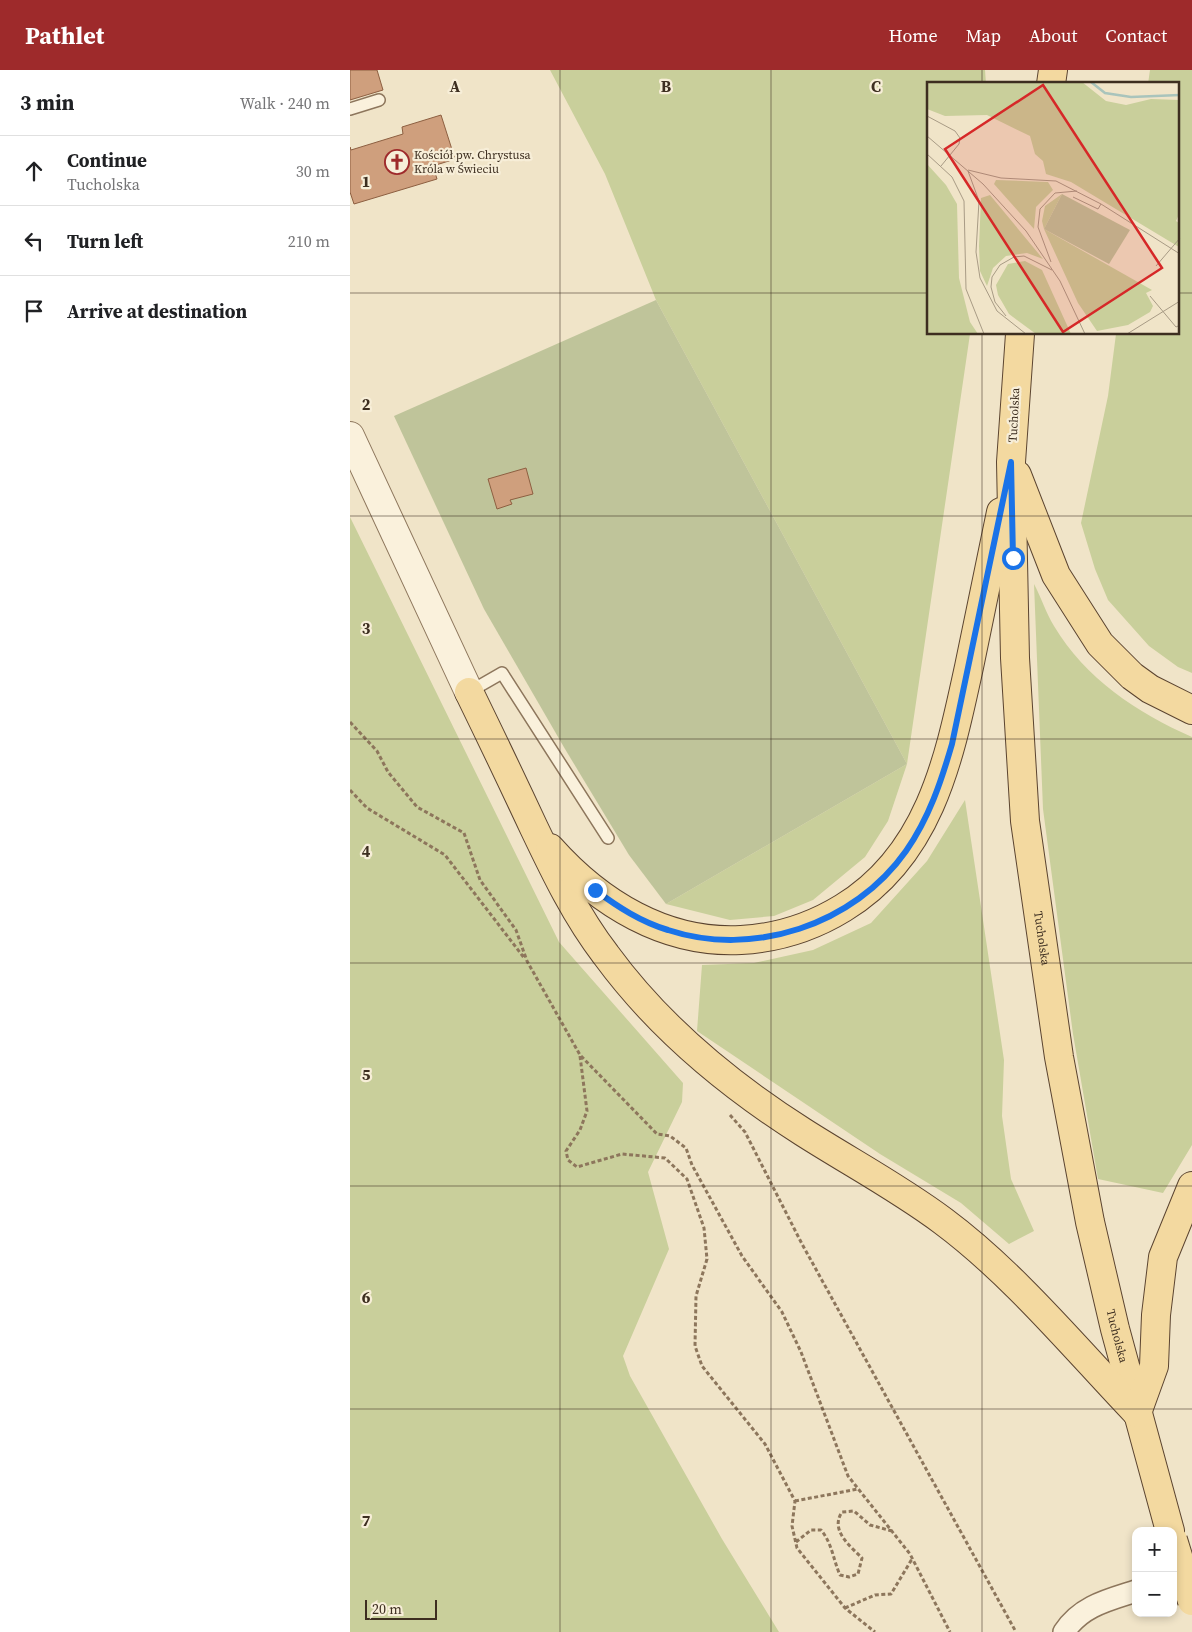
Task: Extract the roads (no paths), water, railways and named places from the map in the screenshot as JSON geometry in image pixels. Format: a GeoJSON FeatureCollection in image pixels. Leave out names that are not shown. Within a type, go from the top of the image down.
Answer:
{"type":"FeatureCollection","features":[{"type":"Feature","properties":{"kind":"main road","name":"Tucholska"},"geometry":{"type":"LineString","coordinates":[[1020,335],[1011,462],[1015,658],[1025,821],[1032,879],[1079,1169],[1101,1273],[1169,1527]]}},
{"type":"Feature","properties":{"kind":"main road"},"geometry":{"type":"LineString","coordinates":[[1011,462],[1056,575],[1071,602],[1100,644],[1132,676],[1150,689],[1192,710]]}},
{"type":"Feature","properties":{"kind":"main road"},"geometry":{"type":"LineString","coordinates":[[536,831],[574,871],[619,908],[669,931],[702,938],[756,939],[807,927],[846,906],[872,887],[905,852],[919,830],[944,771],[952,744],[1011,462]]}},
{"type":"Feature","properties":{"kind":"main road"},"geometry":{"type":"LineString","coordinates":[[469,692],[559,880],[590,932],[627,981],[673,1030],[735,1084],[801,1131],[911,1199],[965,1238],[1006,1275],[1137,1413],[1154,1366],[1156,1315],[1163,1257],[1192,1186]]}},
{"type":"Feature","properties":{"kind":"main road"},"geometry":{"type":"LineString","coordinates":[[1177,1553],[1192,1601]]}},
{"type":"Feature","properties":{"kind":"street"},"geometry":{"type":"LineString","coordinates":[[350,436],[469,692]]}},
{"type":"Feature","properties":{"kind":"street"},"geometry":{"type":"LineString","coordinates":[[1177,1578],[1192,1573]]}},
{"type":"Feature","properties":{"kind":"street"},"geometry":{"type":"LineString","coordinates":[[1064,1632],[1078,1615],[1089,1607],[1132,1592]]}},
{"type":"Feature","properties":{"kind":"lane"},"geometry":{"type":"LineString","coordinates":[[350,109],[379,100]]}},
{"type":"Feature","properties":{"kind":"lane"},"geometry":{"type":"LineString","coordinates":[[469,692],[502,673],[608,838]]}},
{"type":"Feature","properties":{"kind":"place","name":"Kościół pw. Chrystusa Króla w Świeciu"},"geometry":{"type":"Point","coordinates":[397,162]}}]}
